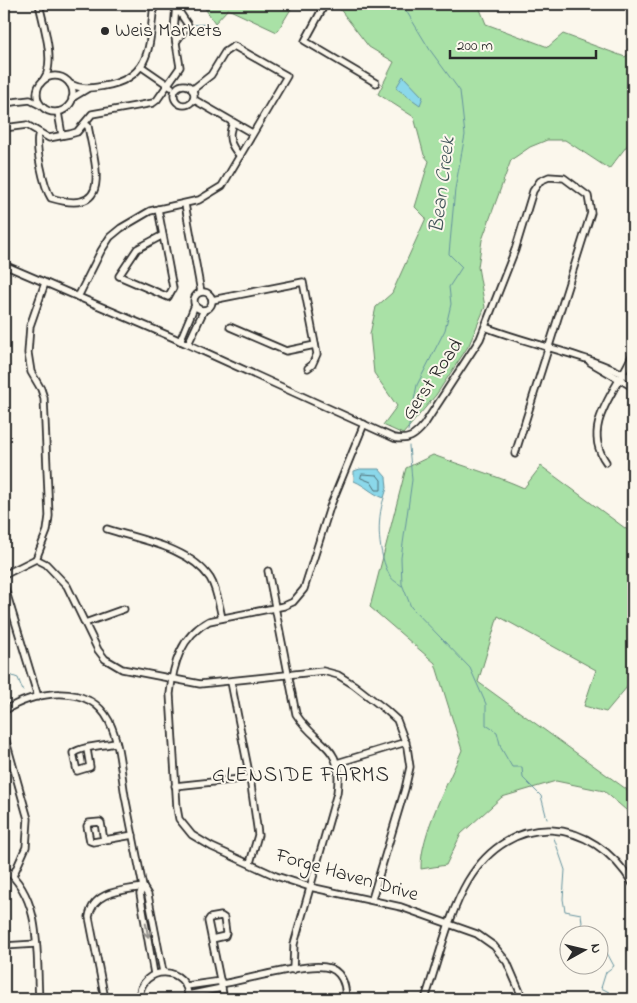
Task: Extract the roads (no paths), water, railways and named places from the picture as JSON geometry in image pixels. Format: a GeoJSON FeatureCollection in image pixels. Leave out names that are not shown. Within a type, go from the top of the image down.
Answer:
{"type":"FeatureCollection","features":[{"type":"Feature","properties":{"kind":"street"},"geometry":{"type":"LineString","coordinates":[[20,100],[37,89],[48,74],[50,62],[40,4]]}},
{"type":"Feature","properties":{"kind":"street"},"geometry":{"type":"LineString","coordinates":[[4,103],[30,100],[47,110],[58,112],[67,107],[72,98],[87,89],[124,80],[142,67],[149,46],[154,4]]}},
{"type":"Feature","properties":{"kind":"street"},"geometry":{"type":"LineString","coordinates":[[325,4],[306,41],[376,83]]}},
{"type":"Feature","properties":{"kind":"street"},"geometry":{"type":"LineString","coordinates":[[176,6],[188,26],[176,42]]}},
{"type":"Feature","properties":{"kind":"street"},"geometry":{"type":"LineString","coordinates":[[4,128],[27,125],[49,138],[77,132],[92,114],[153,103],[180,67],[174,31],[176,6]]}},
{"type":"Feature","properties":{"kind":"street"},"geometry":{"type":"LineString","coordinates":[[78,297],[110,237],[135,218],[158,209],[185,204],[210,194],[222,186],[287,76],[234,46],[225,52],[211,75],[192,90]]}},
{"type":"Feature","properties":{"kind":"street"},"geometry":{"type":"LineString","coordinates":[[50,62],[59,76],[70,84],[87,89]]}},
{"type":"Feature","properties":{"kind":"street"},"geometry":{"type":"LineString","coordinates":[[142,67],[176,90]]}},
{"type":"Feature","properties":{"kind":"street"},"geometry":{"type":"LineString","coordinates":[[44,80],[59,76]]}},
{"type":"Feature","properties":{"kind":"street"},"geometry":{"type":"LineString","coordinates":[[70,84],[72,98]]}},
{"type":"Feature","properties":{"kind":"street"},"geometry":{"type":"LineString","coordinates":[[192,90],[184,86],[176,90],[174,96],[179,104],[188,104],[193,100]]}},
{"type":"Feature","properties":{"kind":"street"},"geometry":{"type":"LineString","coordinates":[[37,89],[37,98],[41,105]]}},
{"type":"Feature","properties":{"kind":"street"},"geometry":{"type":"LineString","coordinates":[[192,90],[193,100]]}},
{"type":"Feature","properties":{"kind":"street"},"geometry":{"type":"LineString","coordinates":[[193,100],[252,133]]}},
{"type":"Feature","properties":{"kind":"street"},"geometry":{"type":"LineString","coordinates":[[58,112],[62,135]]}},
{"type":"Feature","properties":{"kind":"street"},"geometry":{"type":"LineString","coordinates":[[233,123],[229,131],[229,139],[240,156]]}},
{"type":"Feature","properties":{"kind":"street"},"geometry":{"type":"LineString","coordinates":[[39,133],[37,142],[43,176],[51,198],[71,204],[83,202],[91,197],[98,181],[88,126],[84,124]]}},
{"type":"Feature","properties":{"kind":"street","name":"Gerst Road"},"geometry":{"type":"LineString","coordinates":[[4,265],[188,344],[394,438],[405,439],[414,436],[480,339],[515,250],[533,191],[540,181],[549,177],[564,178],[588,196],[591,212],[515,454]]}},
{"type":"Feature","properties":{"kind":"street"},"geometry":{"type":"LineString","coordinates":[[185,204],[201,292]]}},
{"type":"Feature","properties":{"kind":"street"},"geometry":{"type":"LineString","coordinates":[[158,209],[163,235],[173,288],[168,297],[119,276],[137,250],[163,235]]}},
{"type":"Feature","properties":{"kind":"street"},"geometry":{"type":"LineString","coordinates":[[212,300],[303,282],[316,359],[308,368]]}},
{"type":"Feature","properties":{"kind":"street"},"geometry":{"type":"LineString","coordinates":[[4,575],[36,559],[43,545],[48,522],[44,398],[29,366],[28,342],[30,326],[45,284]]}},
{"type":"Feature","properties":{"kind":"street"},"geometry":{"type":"LineString","coordinates":[[180,341],[195,305],[195,296],[201,292],[209,294],[212,300],[211,305],[204,310],[188,344]]}},
{"type":"Feature","properties":{"kind":"street"},"geometry":{"type":"LineString","coordinates":[[195,305],[199,309],[204,310]]}},
{"type":"Feature","properties":{"kind":"street"},"geometry":{"type":"LineString","coordinates":[[230,327],[286,351],[315,345]]}},
{"type":"Feature","properties":{"kind":"street"},"geometry":{"type":"LineString","coordinates":[[485,327],[588,361],[607,365],[633,387]]}},
{"type":"Feature","properties":{"kind":"street"},"geometry":{"type":"LineString","coordinates":[[606,462],[597,444],[596,428],[633,353]]}},
{"type":"Feature","properties":{"kind":"street"},"geometry":{"type":"LineString","coordinates":[[622,376],[633,379]]}},
{"type":"Feature","properties":{"kind":"street","name":"Forge Haven Drive"},"geometry":{"type":"LineString","coordinates":[[364,424],[330,507],[304,589],[290,604],[222,618],[204,624],[183,643],[172,679],[170,694],[175,786],[179,819],[192,836],[250,864],[310,887],[372,899],[451,923],[477,934],[494,946],[507,962],[523,999]]}},
{"type":"Feature","properties":{"kind":"street"},"geometry":{"type":"LineString","coordinates":[[107,529],[167,548],[189,558],[202,568],[215,589],[222,618]]}},
{"type":"Feature","properties":{"kind":"street"},"geometry":{"type":"LineString","coordinates":[[36,559],[46,564],[67,586],[104,659],[115,666],[200,684],[323,671],[338,675],[354,685],[397,720],[406,742],[410,767],[372,899]]}},
{"type":"Feature","properties":{"kind":"street"},"geometry":{"type":"LineString","coordinates":[[268,571],[296,714],[303,724],[332,751],[337,763],[338,780],[336,792],[294,944],[293,970]]}},
{"type":"Feature","properties":{"kind":"street"},"geometry":{"type":"LineString","coordinates":[[4,585],[38,698]]}},
{"type":"Feature","properties":{"kind":"street"},"geometry":{"type":"LineString","coordinates":[[85,623],[124,609]]}},
{"type":"Feature","properties":{"kind":"street"},"geometry":{"type":"LineString","coordinates":[[231,682],[250,778],[258,836],[250,864]]}},
{"type":"Feature","properties":{"kind":"street"},"geometry":{"type":"LineString","coordinates":[[4,711],[38,698],[67,693],[88,700],[98,707],[109,721],[133,835],[142,887],[140,894],[154,974]]}},
{"type":"Feature","properties":{"kind":"street"},"geometry":{"type":"LineString","coordinates":[[4,734],[28,819],[26,848],[13,876]]}},
{"type":"Feature","properties":{"kind":"street"},"geometry":{"type":"LineString","coordinates":[[337,763],[406,742]]}},
{"type":"Feature","properties":{"kind":"street"},"geometry":{"type":"LineString","coordinates":[[87,749],[115,743]]}},
{"type":"Feature","properties":{"kind":"street"},"geometry":{"type":"LineString","coordinates":[[175,786],[250,778]]}},
{"type":"Feature","properties":{"kind":"street"},"geometry":{"type":"LineString","coordinates":[[425,999],[467,883],[484,861],[512,839],[531,831],[561,830],[584,837],[615,860],[633,884]]}},
{"type":"Feature","properties":{"kind":"street"},"geometry":{"type":"LineString","coordinates":[[104,840],[133,835]]}},
{"type":"Feature","properties":{"kind":"street"},"geometry":{"type":"LineString","coordinates":[[4,868],[22,888],[32,911],[39,999]]}},
{"type":"Feature","properties":{"kind":"street"},"geometry":{"type":"LineString","coordinates":[[142,887],[148,895],[163,972]]}},
{"type":"Feature","properties":{"kind":"street"},"geometry":{"type":"LineString","coordinates":[[105,999],[89,918],[90,909],[93,904],[105,895],[142,887]]}},
{"type":"Feature","properties":{"kind":"street"},"geometry":{"type":"LineString","coordinates":[[212,939],[224,999]]}},
{"type":"Feature","properties":{"kind":"street"},"geometry":{"type":"LineString","coordinates":[[4,946],[36,944]]}},
{"type":"Feature","properties":{"kind":"street"},"geometry":{"type":"LineString","coordinates":[[186,986],[222,984],[318,966],[335,971],[343,980],[345,999]]}},
{"type":"Feature","properties":{"kind":"street"},"geometry":{"type":"LineString","coordinates":[[124,999],[139,998],[143,983],[154,974],[163,972],[175,975],[186,986],[188,997],[222,984]]}},
{"type":"Feature","properties":{"kind":"water"},"geometry":{"type":"Polygon","coordinates":[[[403,76],[423,97],[420,105],[396,88],[403,76]]]}},
{"type":"Feature","properties":{"kind":"water"},"geometry":{"type":"Polygon","coordinates":[[[360,469],[379,469],[386,477],[387,488],[384,498],[354,481],[354,471],[360,469]]]}},
{"type":"Feature","properties":{"kind":"waterway","name":"Bean Creek"},"geometry":{"type":"LineString","coordinates":[[402,4],[430,50],[460,91],[465,135],[455,189],[449,254],[462,267],[449,287],[451,304],[445,330],[417,385],[408,431]]}},
{"type":"Feature","properties":{"kind":"waterway"},"geometry":{"type":"LineString","coordinates":[[191,25],[208,24]]}},
{"type":"Feature","properties":{"kind":"waterway","name":"Bean Creek"},"geometry":{"type":"LineString","coordinates":[[409,446],[412,480],[401,558],[402,584],[411,607],[470,668],[486,704],[486,725],[497,732],[501,748],[512,767],[522,767],[523,778],[541,796],[547,819]]}},
{"type":"Feature","properties":{"kind":"waterway"},"geometry":{"type":"LineString","coordinates":[[384,498],[379,527],[383,558],[390,576],[402,586]]}},
{"type":"Feature","properties":{"kind":"waterway"},"geometry":{"type":"LineString","coordinates":[[4,673],[18,678],[23,691]]}},
{"type":"Feature","properties":{"kind":"waterway","name":"Bean Creek"},"geometry":{"type":"LineString","coordinates":[[554,838],[565,870],[563,899],[565,911],[581,914],[581,926]]}},
{"type":"Feature","properties":{"kind":"waterway","name":"Bean Creek"},"geometry":{"type":"LineString","coordinates":[[610,959],[614,966],[610,969]]}},
{"type":"Feature","properties":{"kind":"waterway","name":"Bean Creek"},"geometry":{"type":"LineString","coordinates":[[605,976],[601,988],[609,992],[606,999]]}},
{"type":"Feature","properties":{"kind":"place","name":"Weis Markets"},"geometry":{"type":"Point","coordinates":[105,31]}},
{"type":"Feature","properties":{"kind":"district","name":"GLENSIDE FARMS"},"geometry":{"type":"Point","coordinates":[301,776]}}]}
